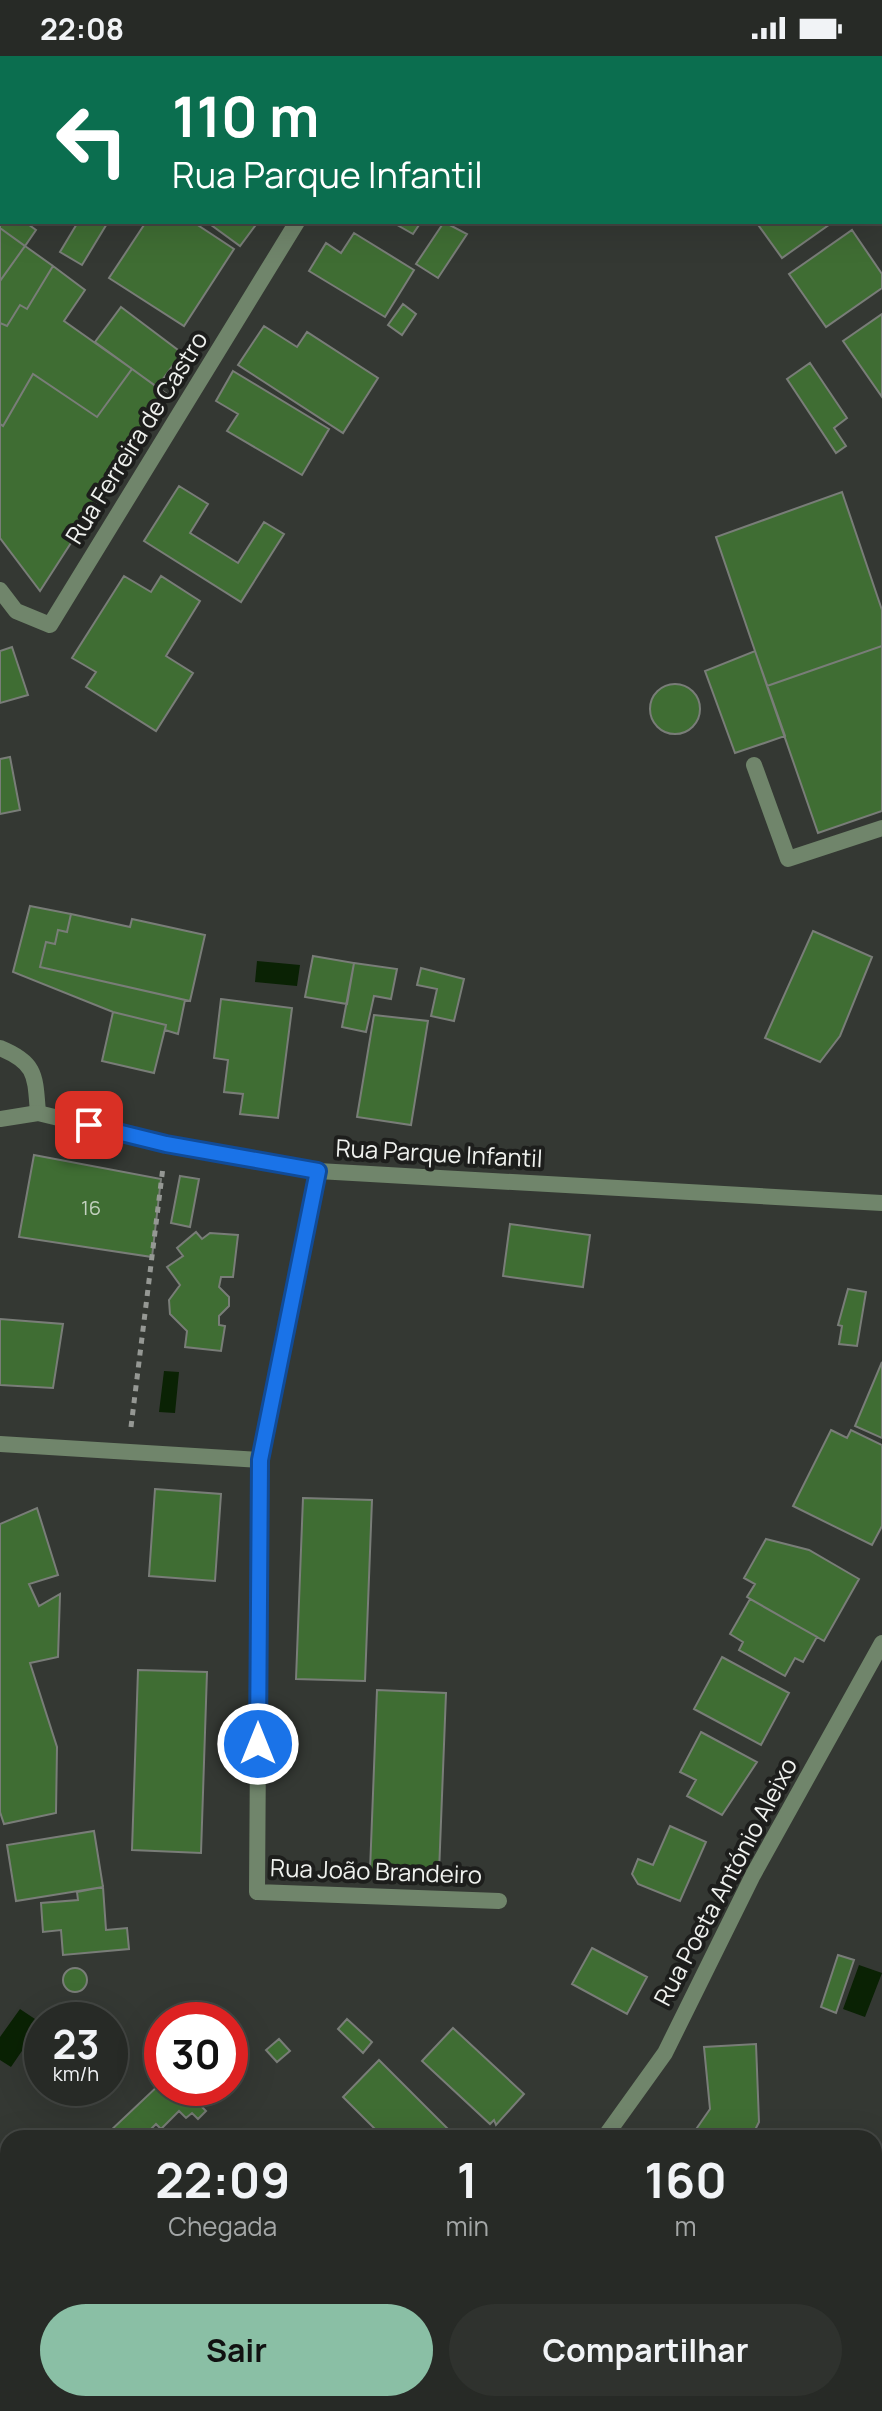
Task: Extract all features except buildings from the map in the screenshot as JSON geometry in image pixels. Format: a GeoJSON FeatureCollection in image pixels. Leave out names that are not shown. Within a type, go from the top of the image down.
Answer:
{"type":"FeatureCollection","features":[{"type":"Feature","properties":{"kind":"street","name":"Rua Ferreira de Castro"},"geometry":{"type":"LineString","coordinates":[[0,590],[16,611],[50,625],[296,224]]}},
{"type":"Feature","properties":{"kind":"street"},"geometry":{"type":"LineString","coordinates":[[754,765],[788,859],[882,828]]}},
{"type":"Feature","properties":{"kind":"street"},"geometry":{"type":"LineString","coordinates":[[0,1048],[20,1056],[35,1073],[38,1113]]}},
{"type":"Feature","properties":{"kind":"street","name":"Rua Parque Infantil"},"geometry":{"type":"LineString","coordinates":[[0,1119],[38,1113],[166,1144],[318,1171],[882,1203]]}},
{"type":"Feature","properties":{"kind":"street","name":"Rua João Brandeiro"},"geometry":{"type":"LineString","coordinates":[[318,1171],[260,1460],[257,1892],[499,1901]]}},
{"type":"Feature","properties":{"kind":"street"},"geometry":{"type":"LineString","coordinates":[[0,1444],[260,1460]]}},
{"type":"Feature","properties":{"kind":"street","name":"Rua Poeta António Aleixo"},"geometry":{"type":"LineString","coordinates":[[610,2130],[665,2053],[753,1875],[882,1644]]}},
{"type":"Feature","properties":{"kind":"path"},"geometry":{"type":"LineString","coordinates":[[128,1452],[166,1144]]}},
{"type":"Feature","properties":{"kind":"shaded area"},"geometry":{"type":"Polygon","coordinates":[[[257,961],[300,965],[297,986],[255,982],[257,961]]]}},
{"type":"Feature","properties":{"kind":"shaded area"},"geometry":{"type":"Polygon","coordinates":[[[164,1371],[179,1372],[175,1413],[159,1412],[164,1371]]]}},
{"type":"Feature","properties":{"kind":"shaded area"},"geometry":{"type":"Polygon","coordinates":[[[859,1965],[882,1973],[865,2017],[843,2009],[859,1965]]]}},
{"type":"Feature","properties":{"kind":"shaded area"},"geometry":{"type":"Polygon","coordinates":[[[20,2009],[24,2012],[24,2048],[11,2067],[0,2060],[0,2037],[20,2009]]]}},
{"type":"Feature","properties":{"kind":"route"},"geometry":{"type":"LineString","coordinates":[[89,1125],[166,1144],[318,1171],[260,1460],[258,1744]]}}]}
